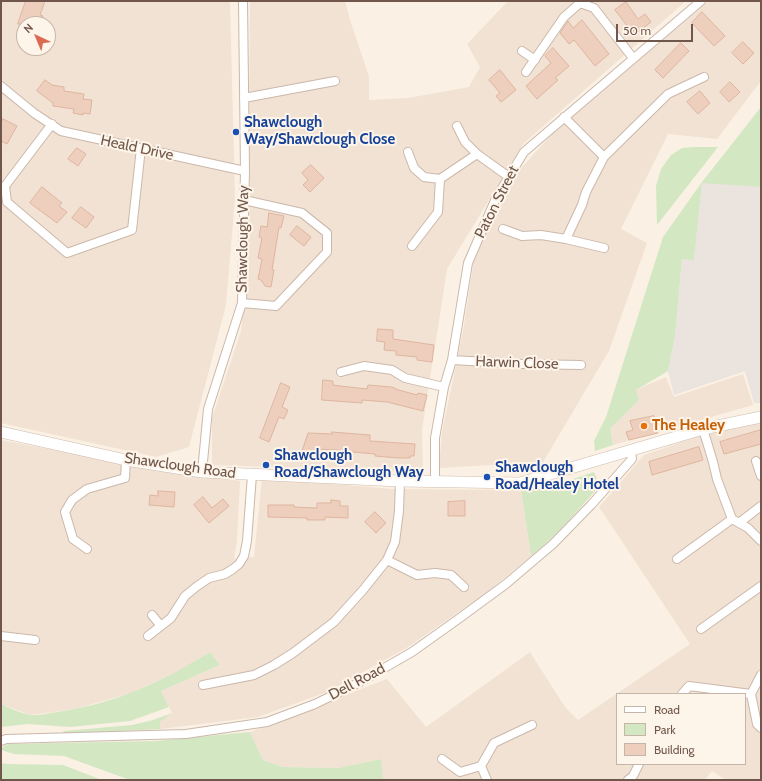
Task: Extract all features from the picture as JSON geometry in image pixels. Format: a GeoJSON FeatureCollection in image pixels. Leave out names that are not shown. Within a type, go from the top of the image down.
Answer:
{"type":"FeatureCollection","features":[{"type":"Feature","properties":{"kind":"main road","name":"Shawclough Road"},"geometry":{"type":"LineString","coordinates":[[1,432],[126,460],[202,472],[400,481],[520,483],[703,429],[761,417]]}},
{"type":"Feature","properties":{"kind":"street","name":"Shawclough Way"},"geometry":{"type":"LineString","coordinates":[[202,472],[208,409],[242,303],[245,171],[243,1]]}},
{"type":"Feature","properties":{"kind":"street","name":"Paton Street"},"geometry":{"type":"LineString","coordinates":[[435,481],[435,438],[444,387],[452,360],[468,263],[496,198],[524,152],[632,58],[701,1]]}},
{"type":"Feature","properties":{"kind":"street"},"geometry":{"type":"LineString","coordinates":[[526,72],[564,17],[580,3],[589,3],[594,8],[632,58]]}},
{"type":"Feature","properties":{"kind":"street"},"geometry":{"type":"LineString","coordinates":[[522,50],[534,60]]}},
{"type":"Feature","properties":{"kind":"street"},"geometry":{"type":"LineString","coordinates":[[566,238],[582,205],[586,192],[604,157],[668,94],[704,76]]}},
{"type":"Feature","properties":{"kind":"street"},"geometry":{"type":"LineString","coordinates":[[244,98],[335,81]]}},
{"type":"Feature","properties":{"kind":"street","name":"Heald Drive"},"geometry":{"type":"LineString","coordinates":[[1,86],[34,113],[61,131],[245,171]]}},
{"type":"Feature","properties":{"kind":"street"},"geometry":{"type":"LineString","coordinates":[[564,117],[604,157]]}},
{"type":"Feature","properties":{"kind":"street"},"geometry":{"type":"LineString","coordinates":[[52,124],[5,186],[7,202],[67,253],[132,230],[141,148]]}},
{"type":"Feature","properties":{"kind":"street"},"geometry":{"type":"LineString","coordinates":[[457,126],[465,142],[477,154],[509,177]]}},
{"type":"Feature","properties":{"kind":"street"},"geometry":{"type":"LineString","coordinates":[[408,152],[414,168],[424,177],[440,179],[477,154]]}},
{"type":"Feature","properties":{"kind":"street"},"geometry":{"type":"LineString","coordinates":[[412,246],[438,212],[440,179]]}},
{"type":"Feature","properties":{"kind":"street"},"geometry":{"type":"LineString","coordinates":[[242,303],[276,306],[327,252],[327,233],[302,213],[244,200]]}},
{"type":"Feature","properties":{"kind":"street"},"geometry":{"type":"LineString","coordinates":[[503,230],[522,236],[541,235],[566,238],[604,248]]}},
{"type":"Feature","properties":{"kind":"street","name":"Harwin Close"},"geometry":{"type":"LineString","coordinates":[[452,360],[581,365]]}},
{"type":"Feature","properties":{"kind":"street"},"geometry":{"type":"LineString","coordinates":[[341,372],[364,366],[392,370],[406,378],[444,387]]}},
{"type":"Feature","properties":{"kind":"street"},"geometry":{"type":"LineString","coordinates":[[703,429],[717,479],[736,521],[748,528],[761,541]]}},
{"type":"Feature","properties":{"kind":"street","name":"Dell Road"},"geometry":{"type":"LineString","coordinates":[[1,741],[14,739],[186,734],[267,722],[315,704],[360,682],[412,652],[506,584],[553,544],[591,505],[632,459],[631,450]]}},
{"type":"Feature","properties":{"kind":"street"},"geometry":{"type":"LineString","coordinates":[[87,549],[73,538],[65,512],[72,500],[87,489],[125,478],[126,460]]}},
{"type":"Feature","properties":{"kind":"street"},"geometry":{"type":"LineString","coordinates":[[756,461],[761,476]]}},
{"type":"Feature","properties":{"kind":"street"},"geometry":{"type":"LineString","coordinates":[[148,636],[171,618],[185,596],[196,587],[209,578],[225,574],[239,564],[244,556],[247,541],[252,475]]}},
{"type":"Feature","properties":{"kind":"street"},"geometry":{"type":"LineString","coordinates":[[203,685],[254,675],[293,653],[334,622],[364,590],[387,560],[395,542],[400,481]]}},
{"type":"Feature","properties":{"kind":"street"},"geometry":{"type":"LineString","coordinates":[[677,559],[761,506]]}},
{"type":"Feature","properties":{"kind":"street"},"geometry":{"type":"LineString","coordinates":[[387,560],[417,575],[435,573],[451,575],[464,587]]}},
{"type":"Feature","properties":{"kind":"street"},"geometry":{"type":"LineString","coordinates":[[701,630],[761,586]]}},
{"type":"Feature","properties":{"kind":"street"},"geometry":{"type":"LineString","coordinates":[[152,615],[161,626]]}},
{"type":"Feature","properties":{"kind":"street"},"geometry":{"type":"LineString","coordinates":[[1,636],[35,640]]}},
{"type":"Feature","properties":{"kind":"street"},"geometry":{"type":"LineString","coordinates":[[761,675],[751,694],[757,724],[761,728]]}},
{"type":"Feature","properties":{"kind":"street"},"geometry":{"type":"LineString","coordinates":[[683,693],[689,686],[743,693]]}},
{"type":"Feature","properties":{"kind":"street"},"geometry":{"type":"LineString","coordinates":[[746,693],[751,694]]}},
{"type":"Feature","properties":{"kind":"street"},"geometry":{"type":"LineString","coordinates":[[442,759],[460,772],[481,766],[494,743],[532,725]]}},
{"type":"Feature","properties":{"kind":"street"},"geometry":{"type":"LineString","coordinates":[[628,780],[634,776],[639,765]]}},
{"type":"Feature","properties":{"kind":"street"},"geometry":{"type":"LineString","coordinates":[[481,766],[487,780]]}},
{"type":"Feature","properties":{"kind":"shaded area"},"geometry":{"type":"Polygon","coordinates":[[[1,1],[230,1],[235,198],[226,305],[189,447],[156,457],[1,423],[1,1]]]}},
{"type":"Feature","properties":{"kind":"shaded area"},"geometry":{"type":"Polygon","coordinates":[[[250,1],[345,1],[369,76],[369,100],[408,98],[469,87],[480,67],[467,44],[508,1],[686,1],[523,144],[447,269],[422,430],[423,472],[212,465],[212,418],[241,331],[248,265],[250,1]]]}},
{"type":"Feature","properties":{"kind":"shaded area"},"geometry":{"type":"Polygon","coordinates":[[[709,1],[761,1],[761,81],[717,139],[668,134],[621,229],[647,243],[609,351],[543,462],[439,468],[442,432],[463,331],[475,254],[515,175],[553,133],[709,1]]]}},
{"type":"Feature","properties":{"kind":"shaded area"},"geometry":{"type":"Polygon","coordinates":[[[702,182],[761,187],[761,403],[754,403],[745,371],[674,395],[668,371],[675,337],[682,259],[694,259],[702,182]]]}},
{"type":"Feature","properties":{"kind":"shaded area"},"geometry":{"type":"Polygon","coordinates":[[[743,374],[753,405],[613,445],[610,429],[639,400],[635,390],[666,377],[674,397],[743,374]]]}},
{"type":"Feature","properties":{"kind":"shaded area"},"geometry":{"type":"Polygon","coordinates":[[[761,423],[761,780],[726,780],[712,771],[705,780],[383,780],[380,759],[338,768],[283,767],[263,760],[250,732],[387,679],[426,727],[530,652],[565,707],[578,720],[616,694],[616,765],[746,765],[746,693],[618,693],[690,644],[599,507],[644,455],[716,430],[761,423]]]}},
{"type":"Feature","properties":{"kind":"shaded area"},"geometry":{"type":"Polygon","coordinates":[[[1,440],[112,461],[240,481],[237,542],[234,559],[254,557],[262,478],[393,489],[521,490],[531,556],[486,593],[408,647],[327,692],[258,717],[160,729],[160,722],[172,713],[161,691],[220,665],[210,652],[185,668],[131,693],[75,709],[30,715],[1,704],[1,440]]]}},
{"type":"Feature","properties":{"kind":"green space"},"geometry":{"type":"Polygon","coordinates":[[[761,107],[761,187],[702,183],[694,260],[682,259],[675,337],[668,371],[636,390],[639,400],[610,429],[613,445],[595,451],[594,441],[606,417],[663,237],[702,182],[761,107]]]}},
{"type":"Feature","properties":{"kind":"green space"},"geometry":{"type":"Polygon","coordinates":[[[718,147],[657,225],[656,186],[661,169],[671,155],[682,148],[718,147]]]}},
{"type":"Feature","properties":{"kind":"green space"},"geometry":{"type":"Polygon","coordinates":[[[594,472],[600,485],[550,540],[531,556],[521,490],[546,488],[594,472]]]}},
{"type":"Feature","properties":{"kind":"green space"},"geometry":{"type":"Polygon","coordinates":[[[210,652],[220,665],[161,691],[169,707],[130,721],[70,727],[28,724],[1,727],[1,704],[30,715],[78,708],[118,697],[156,682],[210,652]]]}},
{"type":"Feature","properties":{"kind":"green space"},"geometry":{"type":"Polygon","coordinates":[[[172,713],[160,722],[160,729],[62,734],[64,731],[132,725],[153,720],[172,713]]]}},
{"type":"Feature","properties":{"kind":"green space"},"geometry":{"type":"Polygon","coordinates":[[[250,732],[263,760],[283,767],[338,768],[381,759],[383,780],[130,780],[64,756],[14,754],[1,750],[1,748],[8,744],[156,741],[250,732]]]}},
{"type":"Feature","properties":{"kind":"green space"},"geometry":{"type":"Polygon","coordinates":[[[1,763],[63,765],[102,780],[1,780],[1,763]]]}},
{"type":"Feature","properties":{"kind":"building"},"geometry":{"type":"Polygon","coordinates":[[[26,1],[45,1],[40,15],[43,16],[21,16],[26,1]]]}},
{"type":"Feature","properties":{"kind":"building"},"geometry":{"type":"Polygon","coordinates":[[[626,2],[638,19],[645,14],[651,22],[638,32],[636,29],[632,32],[615,10],[626,2]]]}},
{"type":"Feature","properties":{"kind":"building"},"geometry":{"type":"Polygon","coordinates":[[[702,12],[725,36],[714,46],[692,23],[702,12]]]}},
{"type":"Feature","properties":{"kind":"building"},"geometry":{"type":"Polygon","coordinates":[[[582,20],[609,54],[595,66],[574,40],[569,44],[560,33],[568,21],[573,28],[582,20]]]}},
{"type":"Feature","properties":{"kind":"building"},"geometry":{"type":"Polygon","coordinates":[[[743,42],[754,53],[743,64],[732,53],[743,42]]]}},
{"type":"Feature","properties":{"kind":"building"},"geometry":{"type":"Polygon","coordinates":[[[681,43],[689,51],[663,78],[655,70],[681,43]]]}},
{"type":"Feature","properties":{"kind":"building"},"geometry":{"type":"Polygon","coordinates":[[[553,48],[569,66],[555,78],[558,80],[537,99],[526,86],[551,63],[545,56],[553,48]]]}},
{"type":"Feature","properties":{"kind":"building"},"geometry":{"type":"Polygon","coordinates":[[[500,70],[516,90],[501,102],[496,96],[500,93],[489,80],[500,70]]]}},
{"type":"Feature","properties":{"kind":"building"},"geometry":{"type":"Polygon","coordinates":[[[45,80],[52,85],[64,87],[64,91],[84,94],[83,99],[92,100],[90,114],[83,113],[83,115],[73,113],[74,109],[53,106],[53,103],[37,91],[45,80]]]}},
{"type":"Feature","properties":{"kind":"building"},"geometry":{"type":"Polygon","coordinates":[[[730,82],[740,92],[729,102],[720,92],[730,82]]]}},
{"type":"Feature","properties":{"kind":"building"},"geometry":{"type":"Polygon","coordinates":[[[700,91],[710,103],[698,114],[687,102],[700,91]]]}},
{"type":"Feature","properties":{"kind":"building"},"geometry":{"type":"Polygon","coordinates":[[[3,119],[17,126],[7,144],[1,141],[1,124],[3,119]]]}},
{"type":"Feature","properties":{"kind":"building"},"geometry":{"type":"Polygon","coordinates":[[[77,148],[86,154],[78,166],[68,159],[77,148]]]}},
{"type":"Feature","properties":{"kind":"building"},"geometry":{"type":"Polygon","coordinates":[[[311,165],[324,178],[310,192],[303,185],[308,180],[302,173],[311,165]]]}},
{"type":"Feature","properties":{"kind":"building"},"geometry":{"type":"Polygon","coordinates":[[[42,187],[62,203],[59,206],[67,212],[57,223],[30,203],[42,187]]]}},
{"type":"Feature","properties":{"kind":"building"},"geometry":{"type":"Polygon","coordinates":[[[81,207],[94,217],[86,228],[72,218],[81,207]]]}},
{"type":"Feature","properties":{"kind":"building"},"geometry":{"type":"Polygon","coordinates":[[[269,213],[284,216],[281,228],[279,227],[272,270],[274,270],[271,287],[265,286],[261,280],[258,279],[262,259],[258,258],[262,238],[259,237],[261,226],[267,227],[269,213]]]}},
{"type":"Feature","properties":{"kind":"building"},"geometry":{"type":"Polygon","coordinates":[[[297,226],[311,237],[304,246],[290,235],[297,226]]]}},
{"type":"Feature","properties":{"kind":"building"},"geometry":{"type":"Polygon","coordinates":[[[378,329],[393,330],[393,339],[434,345],[432,362],[417,360],[417,357],[396,355],[396,351],[384,350],[385,342],[377,341],[378,329]]]}},
{"type":"Feature","properties":{"kind":"building"},"geometry":{"type":"Polygon","coordinates":[[[323,380],[333,381],[333,385],[367,389],[368,385],[391,387],[417,395],[418,393],[427,395],[423,411],[387,402],[362,400],[362,403],[322,400],[323,380]]]}},
{"type":"Feature","properties":{"kind":"building"},"geometry":{"type":"Polygon","coordinates":[[[281,383],[290,387],[282,407],[288,410],[284,419],[279,417],[269,442],[260,438],[281,383]]]}},
{"type":"Feature","properties":{"kind":"building","name":"The Healey"},"geometry":{"type":"Polygon","coordinates":[[[654,416],[658,433],[629,440],[626,432],[633,430],[630,421],[654,416]]]}},
{"type":"Feature","properties":{"kind":"building"},"geometry":{"type":"Polygon","coordinates":[[[761,430],[761,444],[724,454],[720,442],[761,430]]]}},
{"type":"Feature","properties":{"kind":"building"},"geometry":{"type":"Polygon","coordinates":[[[332,432],[370,435],[370,441],[415,444],[414,456],[410,456],[410,458],[398,458],[375,456],[375,454],[353,451],[317,449],[317,452],[302,451],[308,433],[332,434],[332,432]]]}},
{"type":"Feature","properties":{"kind":"building"},"geometry":{"type":"Polygon","coordinates":[[[699,447],[703,460],[652,475],[649,462],[699,447]]]}},
{"type":"Feature","properties":{"kind":"building"},"geometry":{"type":"Polygon","coordinates":[[[158,491],[175,492],[174,507],[149,505],[150,495],[158,496],[158,491]]]}},
{"type":"Feature","properties":{"kind":"building"},"geometry":{"type":"Polygon","coordinates":[[[203,497],[212,508],[223,499],[229,506],[209,523],[194,505],[203,497]]]}},
{"type":"Feature","properties":{"kind":"building"},"geometry":{"type":"Polygon","coordinates":[[[331,500],[340,501],[340,506],[348,506],[348,518],[325,517],[325,520],[307,520],[307,518],[268,517],[268,505],[294,505],[294,507],[317,508],[317,503],[331,503],[331,500]]]}},
{"type":"Feature","properties":{"kind":"building"},"geometry":{"type":"Polygon","coordinates":[[[465,501],[465,516],[448,516],[448,502],[465,501]]]}},
{"type":"Feature","properties":{"kind":"building"},"geometry":{"type":"Polygon","coordinates":[[[375,512],[386,523],[376,533],[365,522],[375,512]]]}},
{"type":"Feature","properties":{"kind":"place","name":"Shawclough Way/Shawclough Close"},"geometry":{"type":"Point","coordinates":[236,132]}},
{"type":"Feature","properties":{"kind":"place","name":"The Healey"},"geometry":{"type":"Point","coordinates":[644,426]}},
{"type":"Feature","properties":{"kind":"place","name":"Shawclough Road/Shawclough Way"},"geometry":{"type":"Point","coordinates":[266,465]}},
{"type":"Feature","properties":{"kind":"place","name":"Shawclough Road/Healey Hotel"},"geometry":{"type":"Point","coordinates":[487,477]}}]}
